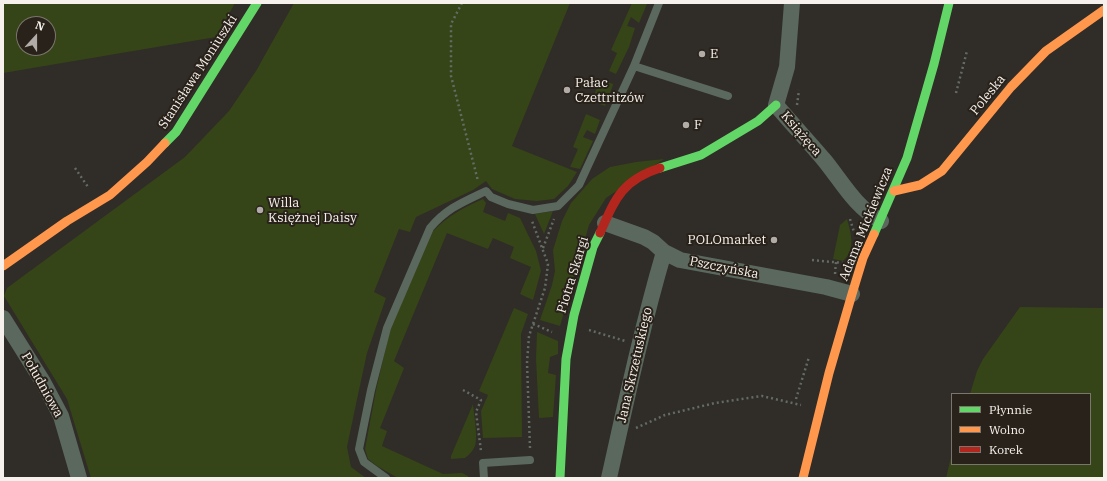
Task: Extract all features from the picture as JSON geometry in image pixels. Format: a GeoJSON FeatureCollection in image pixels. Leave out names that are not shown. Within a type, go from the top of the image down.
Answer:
{"type":"FeatureCollection","features":[{"type":"Feature","properties":{"kind":"street","name":"Stanisława Moniuszki"},"geometry":{"type":"LineString","coordinates":[[3,266],[67,221],[110,196],[147,162],[176,132],[257,3]]}},
{"type":"Feature","properties":{"kind":"street","name":"Książęca"},"geometry":{"type":"LineString","coordinates":[[792,3],[787,67],[776,106],[824,160],[859,205],[871,216],[880,221]]}},
{"type":"Feature","properties":{"kind":"street","name":"Adama Mickiewicza"},"geometry":{"type":"LineString","coordinates":[[803,478],[829,373],[863,258],[894,191],[907,158],[934,64],[949,3]]}},
{"type":"Feature","properties":{"kind":"street","name":"Poleska"},"geometry":{"type":"LineString","coordinates":[[894,191],[920,185],[942,171],[1010,87],[1046,51],[1104,10]]}},
{"type":"Feature","properties":{"kind":"street","name":"Piotra Skargi"},"geometry":{"type":"LineString","coordinates":[[560,478],[566,359],[574,315],[593,247],[613,204],[623,189],[635,179],[654,170],[701,155],[758,121],[776,106]]}},
{"type":"Feature","properties":{"kind":"street","name":"Pszczyńska"},"geometry":{"type":"LineString","coordinates":[[604,223],[644,237],[653,242],[664,252],[680,260],[826,287],[852,294]]}},
{"type":"Feature","properties":{"kind":"street","name":"Jana Skrzetuskiego"},"geometry":{"type":"LineString","coordinates":[[609,478],[652,293],[664,252]]}},
{"type":"Feature","properties":{"kind":"street","name":"Południowa"},"geometry":{"type":"LineString","coordinates":[[3,318],[43,382],[61,416],[79,478]]}},
{"type":"Feature","properties":{"kind":"lane"},"geometry":{"type":"LineString","coordinates":[[386,478],[364,462],[359,449],[371,390],[387,328],[430,228],[438,217],[449,208],[486,191],[491,197],[508,204],[533,210],[558,205],[579,185],[634,66],[659,3]]}},
{"type":"Feature","properties":{"kind":"lane"},"geometry":{"type":"LineString","coordinates":[[634,66],[728,96]]}},
{"type":"Feature","properties":{"kind":"lane"},"geometry":{"type":"LineString","coordinates":[[484,478],[483,463],[530,460]]}},
{"type":"Feature","properties":{"kind":"path"},"geometry":{"type":"LineString","coordinates":[[462,3],[451,24],[451,76],[477,180],[486,191]]}},
{"type":"Feature","properties":{"kind":"path"},"geometry":{"type":"LineString","coordinates":[[956,93],[967,51]]}},
{"type":"Feature","properties":{"kind":"path"},"geometry":{"type":"LineString","coordinates":[[797,108],[799,85]]}},
{"type":"Feature","properties":{"kind":"path"},"geometry":{"type":"LineString","coordinates":[[75,168],[88,187]]}},
{"type":"Feature","properties":{"kind":"path"},"geometry":{"type":"LineString","coordinates":[[543,249],[558,205]]}},
{"type":"Feature","properties":{"kind":"path"},"geometry":{"type":"LineString","coordinates":[[854,236],[849,218],[859,205]]}},
{"type":"Feature","properties":{"kind":"path"},"geometry":{"type":"LineString","coordinates":[[526,208],[548,264],[545,288],[529,336],[527,363],[530,421],[530,460]]}},
{"type":"Feature","properties":{"kind":"path"},"geometry":{"type":"LineString","coordinates":[[812,260],[845,263]]}},
{"type":"Feature","properties":{"kind":"path"},"geometry":{"type":"LineString","coordinates":[[533,324],[548,330]]}},
{"type":"Feature","properties":{"kind":"path"},"geometry":{"type":"LineString","coordinates":[[587,337],[589,330],[631,342]]}},
{"type":"Feature","properties":{"kind":"path"},"geometry":{"type":"LineString","coordinates":[[796,399],[809,357]]}},
{"type":"Feature","properties":{"kind":"path"},"geometry":{"type":"LineString","coordinates":[[463,390],[481,400],[476,412],[483,463]]}},
{"type":"Feature","properties":{"kind":"path"},"geometry":{"type":"LineString","coordinates":[[634,429],[665,415],[715,403],[762,396],[802,405]]}},
{"type":"Feature","properties":{"kind":"green space"},"geometry":{"type":"Polygon","coordinates":[[[3,3],[235,3],[216,37],[3,73],[3,3]]]}},
{"type":"Feature","properties":{"kind":"green space"},"geometry":{"type":"Polygon","coordinates":[[[294,3],[570,3],[512,146],[577,172],[568,186],[554,199],[537,201],[515,199],[492,189],[486,181],[473,190],[416,217],[410,232],[399,229],[374,292],[386,298],[367,353],[347,447],[351,467],[366,478],[91,478],[67,399],[4,296],[7,288],[185,157],[229,111],[256,71],[294,3]]]}},
{"type":"Feature","properties":{"kind":"green space"},"geometry":{"type":"Polygon","coordinates":[[[632,3],[647,4],[639,23],[631,17],[627,26],[635,28],[629,47],[616,74],[609,71],[617,53],[611,50],[632,3]]]}},
{"type":"Feature","properties":{"kind":"green space"},"geometry":{"type":"Polygon","coordinates":[[[600,79],[613,84],[605,106],[592,101],[600,79]]]}},
{"type":"Feature","properties":{"kind":"green space"},"geometry":{"type":"Polygon","coordinates":[[[586,114],[600,120],[595,134],[587,130],[583,137],[593,141],[580,169],[570,167],[578,149],[573,147],[586,114]]]}},
{"type":"Feature","properties":{"kind":"green space"},"geometry":{"type":"Polygon","coordinates":[[[664,159],[606,198],[589,225],[560,326],[540,320],[552,285],[555,271],[553,250],[562,221],[571,203],[592,179],[610,167],[664,159]]]}},
{"type":"Feature","properties":{"kind":"green space"},"geometry":{"type":"Polygon","coordinates":[[[483,199],[486,203],[483,212],[505,221],[508,213],[520,218],[536,251],[541,271],[533,300],[520,294],[531,267],[510,258],[514,247],[493,238],[488,249],[447,233],[394,361],[404,368],[380,428],[387,431],[382,446],[443,474],[462,473],[468,476],[468,478],[398,478],[368,459],[365,449],[376,390],[390,330],[433,231],[456,212],[483,199]]]}},
{"type":"Feature","properties":{"kind":"green space"},"geometry":{"type":"Polygon","coordinates":[[[553,211],[544,234],[535,214],[553,211]]]}},
{"type":"Feature","properties":{"kind":"green space"},"geometry":{"type":"Polygon","coordinates":[[[847,219],[851,236],[850,252],[843,261],[833,259],[840,225],[847,219]]]}},
{"type":"Feature","properties":{"kind":"green space"},"geometry":{"type":"Polygon","coordinates":[[[1020,307],[1104,308],[1104,478],[946,478],[951,457],[951,465],[1091,465],[1091,393],[970,393],[977,371],[983,359],[1020,307]]]}},
{"type":"Feature","properties":{"kind":"green space"},"geometry":{"type":"Polygon","coordinates":[[[514,308],[528,314],[521,334],[522,437],[483,438],[481,411],[488,395],[479,391],[514,308]]]}},
{"type":"Feature","properties":{"kind":"green space"},"geometry":{"type":"Polygon","coordinates":[[[537,332],[558,341],[558,354],[550,357],[548,373],[556,375],[553,417],[539,418],[536,359],[537,332]]]}},
{"type":"Feature","properties":{"kind":"green space"},"geometry":{"type":"Polygon","coordinates":[[[473,404],[476,431],[475,446],[471,453],[465,458],[451,459],[451,456],[473,404]]]}},
{"type":"Feature","properties":{"kind":"traffic: fast"},"geometry":{"type":"LineString","coordinates":[[165,143],[176,132],[257,3]]}},
{"type":"Feature","properties":{"kind":"traffic: fast"},"geometry":{"type":"LineString","coordinates":[[874,234],[907,158],[934,64],[949,3]]}},
{"type":"Feature","properties":{"kind":"traffic: fast"},"geometry":{"type":"LineString","coordinates":[[660,168],[701,155],[758,121],[776,105]]}},
{"type":"Feature","properties":{"kind":"traffic: fast"},"geometry":{"type":"LineString","coordinates":[[560,478],[566,359],[574,315],[593,247],[600,233]]}},
{"type":"Feature","properties":{"kind":"traffic: slow"},"geometry":{"type":"LineString","coordinates":[[894,191],[920,185],[942,171],[1011,87],[1046,51],[1104,10]]}},
{"type":"Feature","properties":{"kind":"traffic: slow"},"geometry":{"type":"LineString","coordinates":[[3,266],[67,221],[110,195],[147,162],[165,143]]}},
{"type":"Feature","properties":{"kind":"traffic: slow"},"geometry":{"type":"LineString","coordinates":[[803,478],[829,373],[863,258],[874,234]]}},
{"type":"Feature","properties":{"kind":"traffic: jam"},"geometry":{"type":"LineString","coordinates":[[600,233],[610,210],[621,192],[637,178],[660,168]]}},
{"type":"Feature","properties":{"kind":"place","name":"E"},"geometry":{"type":"Point","coordinates":[702,54]}},
{"type":"Feature","properties":{"kind":"place","name":"Pałac Czettritzów"},"geometry":{"type":"Point","coordinates":[567,90]}},
{"type":"Feature","properties":{"kind":"place","name":"F"},"geometry":{"type":"Point","coordinates":[686,125]}},
{"type":"Feature","properties":{"kind":"place","name":"Willa Księżnej Daisy"},"geometry":{"type":"Point","coordinates":[260,210]}},
{"type":"Feature","properties":{"kind":"place","name":"POLOmarket"},"geometry":{"type":"Point","coordinates":[774,240]}}]}
